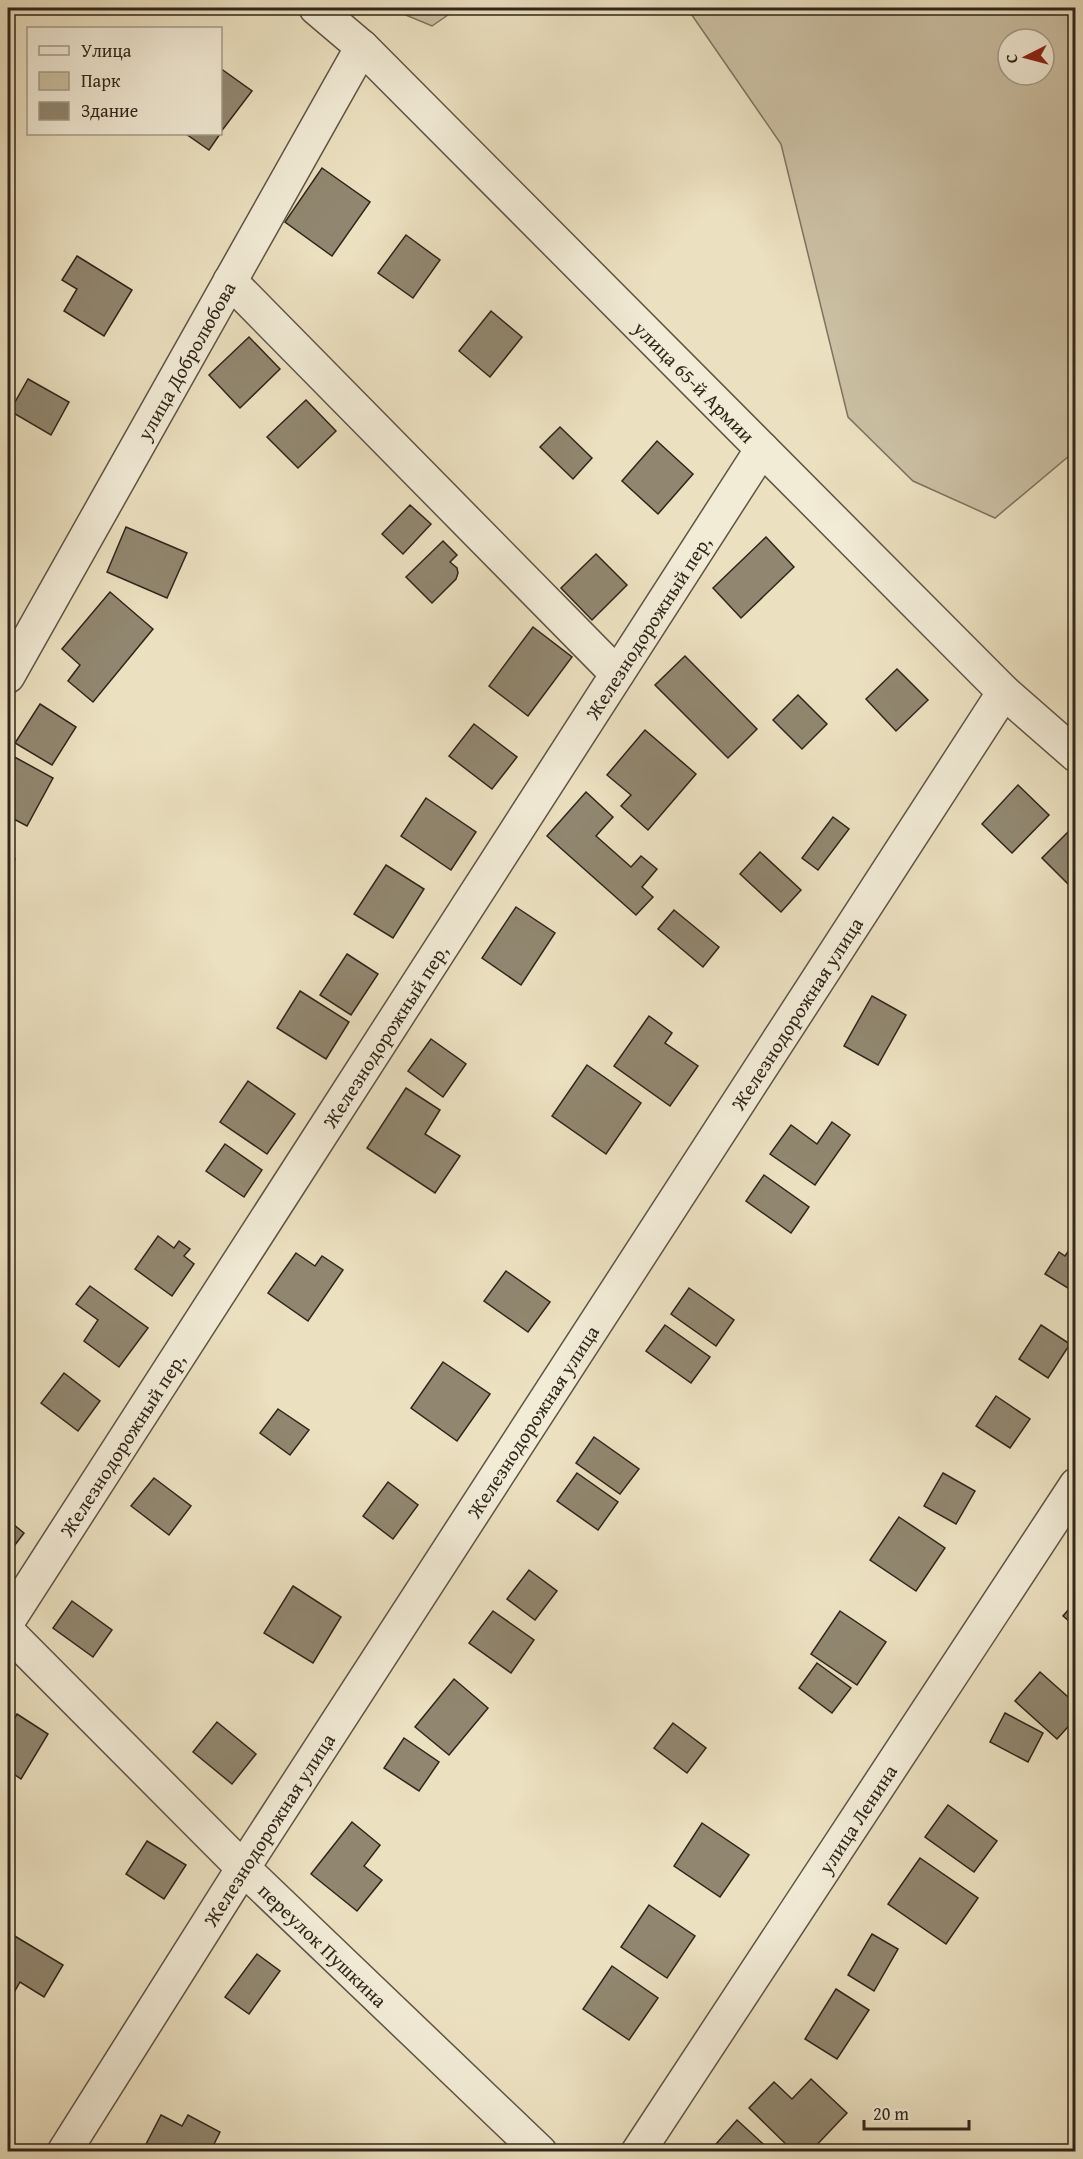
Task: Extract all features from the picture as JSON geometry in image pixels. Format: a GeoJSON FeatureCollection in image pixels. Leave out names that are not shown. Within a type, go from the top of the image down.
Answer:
{"type":"FeatureCollection","features":[{"type":"Feature","properties":{"kind":"street","name":"улица 65-й Армии"},"geometry":{"type":"LineString","coordinates":[[316,8],[362,47],[1004,692],[1076,755]]}},
{"type":"Feature","properties":{"kind":"street","name":"улица Добролюбова"},"geometry":{"type":"LineString","coordinates":[[8,675],[362,47]]}},
{"type":"Feature","properties":{"kind":"street"},"geometry":{"type":"LineString","coordinates":[[230,281],[617,674]]}},
{"type":"Feature","properties":{"kind":"street","name":"Железнодорожный пер,"},"geometry":{"type":"LineString","coordinates":[[8,1621],[762,449]]}},
{"type":"Feature","properties":{"kind":"street","name":"Железнодорожная улица"},"geometry":{"type":"LineString","coordinates":[[64,2151],[243,1868],[1004,692]]}},
{"type":"Feature","properties":{"kind":"street","name":"улица Ленина"},"geometry":{"type":"LineString","coordinates":[[638,2151],[1076,1485]]}},
{"type":"Feature","properties":{"kind":"street","name":"переулок Пушкина"},"geometry":{"type":"LineString","coordinates":[[8,1632],[243,1868],[540,2151]]}},
{"type":"Feature","properties":{"kind":"green space"},"geometry":{"type":"Polygon","coordinates":[[[389,8],[458,8],[432,26],[389,8]]]}},
{"type":"Feature","properties":{"kind":"green space"},"geometry":{"type":"Polygon","coordinates":[[[687,8],[1075,8],[1075,451],[995,518],[913,481],[848,417],[781,144],[687,8]]]}},
{"type":"Feature","properties":{"kind":"building"},"geometry":{"type":"Polygon","coordinates":[[[222,69],[252,91],[222,130],[222,69]]]}},
{"type":"Feature","properties":{"kind":"building"},"geometry":{"type":"Polygon","coordinates":[[[187,135],[219,135],[209,150],[187,135]]]}},
{"type":"Feature","properties":{"kind":"building"},"geometry":{"type":"Polygon","coordinates":[[[322,168],[370,202],[332,256],[285,222],[322,168]]]}},
{"type":"Feature","properties":{"kind":"building"},"geometry":{"type":"Polygon","coordinates":[[[406,235],[440,260],[413,298],[378,273],[406,235]]]}},
{"type":"Feature","properties":{"kind":"building"},"geometry":{"type":"Polygon","coordinates":[[[77,256],[132,290],[104,336],[64,311],[77,289],[62,280],[77,256]]]}},
{"type":"Feature","properties":{"kind":"building"},"geometry":{"type":"Polygon","coordinates":[[[491,311],[522,337],[490,377],[459,351],[491,311]]]}},
{"type":"Feature","properties":{"kind":"building"},"geometry":{"type":"Polygon","coordinates":[[[249,337],[280,369],[240,408],[209,375],[249,337]]]}},
{"type":"Feature","properties":{"kind":"building"},"geometry":{"type":"Polygon","coordinates":[[[28,379],[69,402],[51,435],[10,411],[28,379]]]}},
{"type":"Feature","properties":{"kind":"building"},"geometry":{"type":"Polygon","coordinates":[[[306,400],[336,431],[298,468],[267,437],[306,400]]]}},
{"type":"Feature","properties":{"kind":"building"},"geometry":{"type":"Polygon","coordinates":[[[560,427],[592,458],[573,479],[540,447],[560,427]]]}},
{"type":"Feature","properties":{"kind":"building"},"geometry":{"type":"Polygon","coordinates":[[[657,441],[693,474],[658,514],[622,481],[657,441]]]}},
{"type":"Feature","properties":{"kind":"building"},"geometry":{"type":"Polygon","coordinates":[[[8,505],[14,509],[8,520],[8,505]]]}},
{"type":"Feature","properties":{"kind":"building"},"geometry":{"type":"Polygon","coordinates":[[[410,505],[431,524],[403,554],[382,534],[410,505]]]}},
{"type":"Feature","properties":{"kind":"building"},"geometry":{"type":"Polygon","coordinates":[[[126,527],[187,553],[167,598],[107,572],[126,527]]]}},
{"type":"Feature","properties":{"kind":"building"},"geometry":{"type":"Polygon","coordinates":[[[766,537],[794,567],[741,618],[713,588],[766,537]]]}},
{"type":"Feature","properties":{"kind":"building"},"geometry":{"type":"Polygon","coordinates":[[[443,541],[457,555],[450,562],[457,568],[458,573],[456,579],[432,603],[406,577],[443,541]]]}},
{"type":"Feature","properties":{"kind":"building"},"geometry":{"type":"Polygon","coordinates":[[[596,554],[627,585],[592,620],[561,588],[596,554]]]}},
{"type":"Feature","properties":{"kind":"building"},"geometry":{"type":"Polygon","coordinates":[[[110,592],[153,629],[93,702],[68,681],[80,665],[62,649],[110,592]]]}},
{"type":"Feature","properties":{"kind":"building"},"geometry":{"type":"Polygon","coordinates":[[[533,627],[572,657],[528,716],[489,686],[533,627]]]}},
{"type":"Feature","properties":{"kind":"building"},"geometry":{"type":"Polygon","coordinates":[[[685,656],[757,729],[728,758],[655,685],[685,656]]]}},
{"type":"Feature","properties":{"kind":"building"},"geometry":{"type":"Polygon","coordinates":[[[897,669],[928,700],[896,731],[866,699],[897,669]]]}},
{"type":"Feature","properties":{"kind":"building"},"geometry":{"type":"Polygon","coordinates":[[[798,695],[827,724],[802,749],[773,720],[798,695]]]}},
{"type":"Feature","properties":{"kind":"building"},"geometry":{"type":"Polygon","coordinates":[[[40,704],[76,727],[52,765],[15,743],[40,704]]]}},
{"type":"Feature","properties":{"kind":"building"},"geometry":{"type":"Polygon","coordinates":[[[474,724],[517,757],[492,789],[449,756],[474,724]]]}},
{"type":"Feature","properties":{"kind":"building"},"geometry":{"type":"Polygon","coordinates":[[[645,730],[696,774],[648,830],[621,806],[631,795],[607,775],[645,730]]]}},
{"type":"Feature","properties":{"kind":"building"},"geometry":{"type":"Polygon","coordinates":[[[9,754],[53,778],[27,826],[8,816],[9,754]]]}},
{"type":"Feature","properties":{"kind":"building"},"geometry":{"type":"Polygon","coordinates":[[[1018,785],[1049,815],[1012,853],[982,824],[1018,785]]]}},
{"type":"Feature","properties":{"kind":"building"},"geometry":{"type":"Polygon","coordinates":[[[586,792],[613,817],[596,836],[631,867],[641,856],[657,869],[642,887],[653,897],[636,915],[547,836],[586,792]]]}},
{"type":"Feature","properties":{"kind":"building"},"geometry":{"type":"Polygon","coordinates":[[[426,798],[476,832],[451,870],[401,836],[426,798]]]}},
{"type":"Feature","properties":{"kind":"building"},"geometry":{"type":"Polygon","coordinates":[[[833,817],[849,829],[818,870],[802,858],[833,817]]]}},
{"type":"Feature","properties":{"kind":"building"},"geometry":{"type":"Polygon","coordinates":[[[1068,832],[1076,839],[1076,886],[1073,889],[1042,858],[1068,832]]]}},
{"type":"Feature","properties":{"kind":"building"},"geometry":{"type":"Polygon","coordinates":[[[760,852],[801,890],[781,912],[740,874],[760,852]]]}},
{"type":"Feature","properties":{"kind":"building"},"geometry":{"type":"Polygon","coordinates":[[[8,854],[15,859],[8,871],[8,854]]]}},
{"type":"Feature","properties":{"kind":"building"},"geometry":{"type":"Polygon","coordinates":[[[386,865],[424,889],[393,938],[354,914],[386,865]]]}},
{"type":"Feature","properties":{"kind":"building"},"geometry":{"type":"Polygon","coordinates":[[[516,907],[555,933],[521,985],[482,958],[516,907]]]}},
{"type":"Feature","properties":{"kind":"building"},"geometry":{"type":"Polygon","coordinates":[[[674,910],[719,947],[703,967],[658,929],[674,910]]]}},
{"type":"Feature","properties":{"kind":"building"},"geometry":{"type":"Polygon","coordinates":[[[347,954],[378,974],[351,1015],[320,995],[347,954]]]}},
{"type":"Feature","properties":{"kind":"building"},"geometry":{"type":"Polygon","coordinates":[[[300,991],[349,1022],[326,1059],[277,1028],[300,991]]]}},
{"type":"Feature","properties":{"kind":"building"},"geometry":{"type":"Polygon","coordinates":[[[872,996],[906,1015],[878,1065],[844,1046],[872,996]]]}},
{"type":"Feature","properties":{"kind":"building"},"geometry":{"type":"Polygon","coordinates":[[[649,1016],[672,1033],[665,1043],[698,1066],[670,1106],[614,1066],[649,1016]]]}},
{"type":"Feature","properties":{"kind":"building"},"geometry":{"type":"Polygon","coordinates":[[[431,1039],[466,1064],[443,1097],[408,1071],[431,1039]]]}},
{"type":"Feature","properties":{"kind":"building"},"geometry":{"type":"Polygon","coordinates":[[[587,1065],[641,1103],[606,1154],[552,1116],[587,1065]]]}},
{"type":"Feature","properties":{"kind":"building"},"geometry":{"type":"Polygon","coordinates":[[[248,1081],[295,1114],[267,1154],[220,1122],[248,1081]]]}},
{"type":"Feature","properties":{"kind":"building"},"geometry":{"type":"Polygon","coordinates":[[[406,1088],[440,1110],[425,1134],[460,1156],[435,1193],[367,1148],[406,1088]]]}},
{"type":"Feature","properties":{"kind":"building"},"geometry":{"type":"Polygon","coordinates":[[[832,1122],[850,1135],[815,1185],[770,1154],[791,1125],[817,1144],[832,1122]]]}},
{"type":"Feature","properties":{"kind":"building"},"geometry":{"type":"Polygon","coordinates":[[[225,1144],[262,1170],[244,1197],[206,1171],[225,1144]]]}},
{"type":"Feature","properties":{"kind":"building"},"geometry":{"type":"Polygon","coordinates":[[[764,1175],[809,1207],[791,1233],[746,1201],[764,1175]]]}},
{"type":"Feature","properties":{"kind":"building"},"geometry":{"type":"Polygon","coordinates":[[[158,1236],[174,1248],[179,1241],[190,1249],[184,1256],[194,1264],[172,1296],[135,1269],[158,1236]]]}},
{"type":"Feature","properties":{"kind":"building"},"geometry":{"type":"Polygon","coordinates":[[[1076,1240],[1076,1293],[1045,1274],[1059,1252],[1065,1256],[1076,1240]]]}},
{"type":"Feature","properties":{"kind":"building"},"geometry":{"type":"Polygon","coordinates":[[[296,1253],[315,1266],[322,1256],[343,1270],[308,1321],[268,1293],[296,1253]]]}},
{"type":"Feature","properties":{"kind":"building"},"geometry":{"type":"Polygon","coordinates":[[[506,1271],[550,1302],[528,1332],[484,1301],[506,1271]]]}},
{"type":"Feature","properties":{"kind":"building"},"geometry":{"type":"Polygon","coordinates":[[[90,1286],[148,1328],[119,1367],[84,1341],[98,1320],[76,1304],[90,1286]]]}},
{"type":"Feature","properties":{"kind":"building"},"geometry":{"type":"Polygon","coordinates":[[[689,1288],[734,1320],[716,1346],[671,1314],[689,1288]]]}},
{"type":"Feature","properties":{"kind":"building"},"geometry":{"type":"Polygon","coordinates":[[[665,1325],[710,1357],[691,1383],[646,1351],[665,1325]]]}},
{"type":"Feature","properties":{"kind":"building"},"geometry":{"type":"Polygon","coordinates":[[[1041,1325],[1070,1344],[1048,1378],[1019,1359],[1041,1325]]]}},
{"type":"Feature","properties":{"kind":"building"},"geometry":{"type":"Polygon","coordinates":[[[443,1362],[490,1394],[457,1441],[411,1408],[443,1362]]]}},
{"type":"Feature","properties":{"kind":"building"},"geometry":{"type":"Polygon","coordinates":[[[64,1373],[100,1401],[78,1431],[41,1403],[64,1373]]]}},
{"type":"Feature","properties":{"kind":"building"},"geometry":{"type":"Polygon","coordinates":[[[996,1396],[1030,1419],[1010,1448],[976,1426],[996,1396]]]}},
{"type":"Feature","properties":{"kind":"building"},"geometry":{"type":"Polygon","coordinates":[[[278,1409],[309,1430],[290,1455],[260,1433],[278,1409]]]}},
{"type":"Feature","properties":{"kind":"building"},"geometry":{"type":"Polygon","coordinates":[[[594,1437],[639,1469],[620,1494],[576,1463],[594,1437]]]}},
{"type":"Feature","properties":{"kind":"building"},"geometry":{"type":"Polygon","coordinates":[[[577,1473],[618,1502],[598,1530],[557,1501],[577,1473]]]}},
{"type":"Feature","properties":{"kind":"building"},"geometry":{"type":"Polygon","coordinates":[[[943,1473],[975,1491],[956,1524],[924,1506],[943,1473]]]}},
{"type":"Feature","properties":{"kind":"building"},"geometry":{"type":"Polygon","coordinates":[[[154,1478],[191,1506],[169,1535],[131,1506],[154,1478]]]}},
{"type":"Feature","properties":{"kind":"building"},"geometry":{"type":"Polygon","coordinates":[[[388,1482],[418,1505],[393,1539],[363,1516],[388,1482]]]}},
{"type":"Feature","properties":{"kind":"building"},"geometry":{"type":"Polygon","coordinates":[[[899,1517],[945,1548],[916,1591],[870,1560],[899,1517]]]}},
{"type":"Feature","properties":{"kind":"building"},"geometry":{"type":"Polygon","coordinates":[[[8,1520],[24,1533],[8,1554],[8,1520]]]}},
{"type":"Feature","properties":{"kind":"building"},"geometry":{"type":"Polygon","coordinates":[[[529,1570],[557,1591],[535,1620],[507,1599],[529,1570]]]}},
{"type":"Feature","properties":{"kind":"building"},"geometry":{"type":"Polygon","coordinates":[[[293,1586],[341,1617],[313,1663],[264,1633],[293,1586]]]}},
{"type":"Feature","properties":{"kind":"building"},"geometry":{"type":"Polygon","coordinates":[[[72,1601],[112,1630],[93,1657],[53,1628],[72,1601]]]}},
{"type":"Feature","properties":{"kind":"building"},"geometry":{"type":"Polygon","coordinates":[[[1076,1601],[1076,1627],[1063,1616],[1076,1601]]]}},
{"type":"Feature","properties":{"kind":"building"},"geometry":{"type":"Polygon","coordinates":[[[493,1611],[534,1640],[511,1673],[469,1643],[493,1611]]]}},
{"type":"Feature","properties":{"kind":"building"},"geometry":{"type":"Polygon","coordinates":[[[840,1611],[886,1642],[857,1685],[811,1654],[840,1611]]]}},
{"type":"Feature","properties":{"kind":"building"},"geometry":{"type":"Polygon","coordinates":[[[817,1663],[851,1688],[832,1713],[799,1688],[817,1663]]]}},
{"type":"Feature","properties":{"kind":"building"},"geometry":{"type":"Polygon","coordinates":[[[1040,1672],[1076,1704],[1076,1718],[1057,1739],[1015,1701],[1040,1672]]]}},
{"type":"Feature","properties":{"kind":"building"},"geometry":{"type":"Polygon","coordinates":[[[454,1679],[488,1708],[449,1755],[415,1727],[454,1679]]]}},
{"type":"Feature","properties":{"kind":"building"},"geometry":{"type":"Polygon","coordinates":[[[1005,1713],[1043,1733],[1028,1762],[990,1742],[1005,1713]]]}},
{"type":"Feature","properties":{"kind":"building"},"geometry":{"type":"Polygon","coordinates":[[[17,1714],[48,1734],[21,1779],[8,1770],[8,1729],[17,1714]]]}},
{"type":"Feature","properties":{"kind":"building"},"geometry":{"type":"Polygon","coordinates":[[[217,1722],[256,1754],[232,1784],[193,1752],[217,1722]]]}},
{"type":"Feature","properties":{"kind":"building"},"geometry":{"type":"Polygon","coordinates":[[[673,1723],[706,1748],[687,1773],[654,1748],[673,1723]]]}},
{"type":"Feature","properties":{"kind":"building"},"geometry":{"type":"Polygon","coordinates":[[[404,1738],[439,1762],[419,1791],[384,1768],[404,1738]]]}},
{"type":"Feature","properties":{"kind":"building"},"geometry":{"type":"Polygon","coordinates":[[[948,1805],[997,1841],[974,1872],[925,1837],[948,1805]]]}},
{"type":"Feature","properties":{"kind":"building"},"geometry":{"type":"Polygon","coordinates":[[[352,1822],[380,1845],[364,1866],[382,1880],[357,1911],[311,1874],[352,1822]]]}},
{"type":"Feature","properties":{"kind":"building"},"geometry":{"type":"Polygon","coordinates":[[[702,1823],[749,1855],[720,1897],[674,1866],[702,1823]]]}},
{"type":"Feature","properties":{"kind":"building"},"geometry":{"type":"Polygon","coordinates":[[[147,1841],[186,1865],[164,1899],[126,1874],[147,1841]]]}},
{"type":"Feature","properties":{"kind":"building"},"geometry":{"type":"Polygon","coordinates":[[[920,1858],[978,1898],[946,1944],[888,1904],[920,1858]]]}},
{"type":"Feature","properties":{"kind":"building"},"geometry":{"type":"Polygon","coordinates":[[[649,1905],[695,1936],[667,1978],[621,1947],[649,1905]]]}},
{"type":"Feature","properties":{"kind":"building"},"geometry":{"type":"Polygon","coordinates":[[[8,1932],[63,1965],[44,1997],[20,1982],[8,2003],[8,1932]]]}},
{"type":"Feature","properties":{"kind":"building"},"geometry":{"type":"Polygon","coordinates":[[[872,1934],[898,1949],[874,1991],[848,1975],[872,1934]]]}},
{"type":"Feature","properties":{"kind":"building"},"geometry":{"type":"Polygon","coordinates":[[[257,1954],[280,1971],[249,2014],[225,1997],[257,1954]]]}},
{"type":"Feature","properties":{"kind":"building"},"geometry":{"type":"Polygon","coordinates":[[[612,1966],[658,1998],[629,2040],[583,2009],[612,1966]]]}},
{"type":"Feature","properties":{"kind":"building"},"geometry":{"type":"Polygon","coordinates":[[[836,1989],[869,2010],[837,2059],[805,2039],[836,1989]]]}},
{"type":"Feature","properties":{"kind":"building"},"geometry":{"type":"Polygon","coordinates":[[[811,2079],[847,2113],[810,2152],[794,2152],[749,2108],[774,2082],[792,2099],[811,2079]]]}},
{"type":"Feature","properties":{"kind":"building"},"geometry":{"type":"Polygon","coordinates":[[[161,2115],[182,2126],[188,2115],[220,2132],[210,2152],[142,2152],[161,2115]]]}},
{"type":"Feature","properties":{"kind":"building"},"geometry":{"type":"Polygon","coordinates":[[[737,2120],[772,2152],[709,2152],[737,2120]]]}}]}
